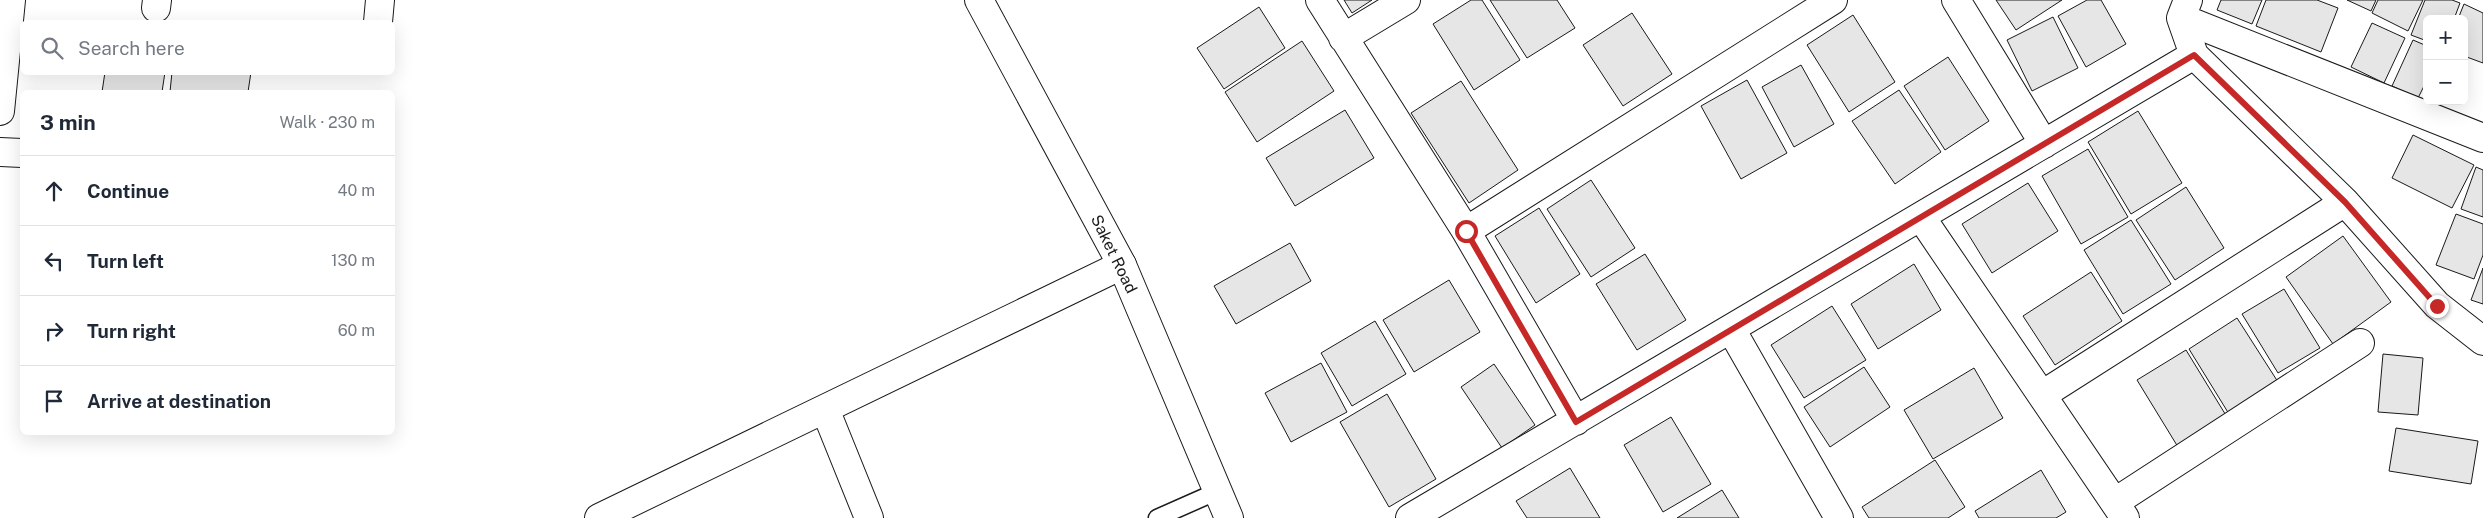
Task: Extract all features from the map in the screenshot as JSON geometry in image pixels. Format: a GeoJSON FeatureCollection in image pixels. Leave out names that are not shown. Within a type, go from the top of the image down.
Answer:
{"type":"FeatureCollection","features":[{"type":"Feature","properties":{"kind":"street"},"geometry":{"type":"LineString","coordinates":[[0,111],[3,56],[11,0]]}},
{"type":"Feature","properties":{"kind":"street"},"geometry":{"type":"LineString","coordinates":[[378,20],[380,0]]}},
{"type":"Feature","properties":{"kind":"street","name":"Saket Road"},"geometry":{"type":"LineString","coordinates":[[979,0],[1122,265],[1229,518]]}},
{"type":"Feature","properties":{"kind":"street"},"geometry":{"type":"LineString","coordinates":[[1320,0],[1466,231],[1576,422]]}},
{"type":"Feature","properties":{"kind":"street"},"geometry":{"type":"LineString","coordinates":[[1343,38],[1406,0]]}},
{"type":"Feature","properties":{"kind":"street"},"geometry":{"type":"LineString","coordinates":[[1466,231],[1834,0]]}},
{"type":"Feature","properties":{"kind":"street"},"geometry":{"type":"LineString","coordinates":[[1956,0],[2044,144]]}},
{"type":"Feature","properties":{"kind":"street"},"geometry":{"type":"LineString","coordinates":[[2185,9],[2194,55],[2345,202],[2437,306],[2483,341]]}},
{"type":"Feature","properties":{"kind":"street"},"geometry":{"type":"LineString","coordinates":[[2185,9],[2483,138]]}},
{"type":"Feature","properties":{"kind":"street"},"geometry":{"type":"LineString","coordinates":[[1410,518],[1576,422],[2194,55]]}},
{"type":"Feature","properties":{"kind":"street"},"geometry":{"type":"LineString","coordinates":[[0,152],[20,153]]}},
{"type":"Feature","properties":{"kind":"street"},"geometry":{"type":"LineString","coordinates":[[2042,395],[2345,202]]}},
{"type":"Feature","properties":{"kind":"street"},"geometry":{"type":"LineString","coordinates":[[1921,217],[2120,510],[2360,343]]}},
{"type":"Feature","properties":{"kind":"street"},"geometry":{"type":"LineString","coordinates":[[600,518],[1122,265]]}},
{"type":"Feature","properties":{"kind":"street"},"geometry":{"type":"LineString","coordinates":[[1731,329],[1839,518]]}},
{"type":"Feature","properties":{"kind":"street"},"geometry":{"type":"LineString","coordinates":[[825,409],[869,518]]}},
{"type":"Feature","properties":{"kind":"lane"},"geometry":{"type":"LineString","coordinates":[[1157,518],[1218,491]]}},
{"type":"Feature","properties":{"kind":"building"},"geometry":{"type":"Polygon","coordinates":[[[1344,0],[1372,0],[1352,13],[1344,0]]]}},
{"type":"Feature","properties":{"kind":"building"},"geometry":{"type":"Polygon","coordinates":[[[1471,0],[1482,0],[1520,60],[1474,90],[1433,24],[1471,0]]]}},
{"type":"Feature","properties":{"kind":"building"},"geometry":{"type":"Polygon","coordinates":[[[1490,0],[1557,0],[1575,28],[1527,58],[1490,0]]]}},
{"type":"Feature","properties":{"kind":"building"},"geometry":{"type":"Polygon","coordinates":[[[1996,0],[2062,0],[2016,30],[1996,0]]]}},
{"type":"Feature","properties":{"kind":"building"},"geometry":{"type":"Polygon","coordinates":[[[2087,0],[2101,0],[2126,44],[2086,67],[2058,16],[2087,0]]]}},
{"type":"Feature","properties":{"kind":"building"},"geometry":{"type":"Polygon","coordinates":[[[2221,0],[2262,0],[2252,24],[2217,10],[2221,0]]]}},
{"type":"Feature","properties":{"kind":"building"},"geometry":{"type":"Polygon","coordinates":[[[2266,0],[2317,0],[2338,8],[2321,52],[2256,26],[2266,0]]]}},
{"type":"Feature","properties":{"kind":"building"},"geometry":{"type":"Polygon","coordinates":[[[2347,0],[2376,0],[2371,11],[2347,0]]]}},
{"type":"Feature","properties":{"kind":"building"},"geometry":{"type":"Polygon","coordinates":[[[2378,0],[2423,0],[2408,31],[2372,13],[2378,0]]]}},
{"type":"Feature","properties":{"kind":"building"},"geometry":{"type":"Polygon","coordinates":[[[2425,0],[2452,0],[2460,3],[2456,15],[2423,15],[2423,40],[2411,35],[2425,0]]]}},
{"type":"Feature","properties":{"kind":"building"},"geometry":{"type":"Polygon","coordinates":[[[2464,4],[2483,13],[2483,63],[2468,57],[2468,15],[2460,15],[2464,4]]]}},
{"type":"Feature","properties":{"kind":"building"},"geometry":{"type":"Polygon","coordinates":[[[1259,7],[1285,48],[1224,89],[1197,48],[1259,7]]]}},
{"type":"Feature","properties":{"kind":"building"},"geometry":{"type":"Polygon","coordinates":[[[1632,13],[1672,74],[1623,106],[1583,45],[1632,13]]]}},
{"type":"Feature","properties":{"kind":"building"},"geometry":{"type":"Polygon","coordinates":[[[1853,15],[1895,82],[1849,112],[1807,45],[1853,15]]]}},
{"type":"Feature","properties":{"kind":"building"},"geometry":{"type":"Polygon","coordinates":[[[2053,17],[2078,68],[2032,91],[2007,40],[2053,17]]]}},
{"type":"Feature","properties":{"kind":"building"},"geometry":{"type":"Polygon","coordinates":[[[2372,23],[2405,38],[2384,83],[2351,67],[2372,23]]]}},
{"type":"Feature","properties":{"kind":"building"},"geometry":{"type":"Polygon","coordinates":[[[2413,40],[2423,44],[2423,88],[2418,98],[2392,86],[2413,40]]]}},
{"type":"Feature","properties":{"kind":"building"},"geometry":{"type":"Polygon","coordinates":[[[1302,41],[1334,91],[1257,142],[1225,92],[1302,41]]]}},
{"type":"Feature","properties":{"kind":"building"},"geometry":{"type":"Polygon","coordinates":[[[1948,57],[1989,121],[1945,150],[1904,86],[1948,57]]]}},
{"type":"Feature","properties":{"kind":"building"},"geometry":{"type":"Polygon","coordinates":[[[1801,65],[1834,124],[1794,147],[1762,87],[1801,65]]]}},
{"type":"Feature","properties":{"kind":"building"},"geometry":{"type":"Polygon","coordinates":[[[105,75],[165,75],[162,90],[102,90],[105,75]]]}},
{"type":"Feature","properties":{"kind":"building"},"geometry":{"type":"Polygon","coordinates":[[[172,75],[251,75],[248,90],[170,90],[172,75]]]}},
{"type":"Feature","properties":{"kind":"building"},"geometry":{"type":"Polygon","coordinates":[[[1747,80],[1787,153],[1741,179],[1701,106],[1747,80]]]}},
{"type":"Feature","properties":{"kind":"building"},"geometry":{"type":"Polygon","coordinates":[[[1461,81],[1518,170],[1469,203],[1411,113],[1461,81]]]}},
{"type":"Feature","properties":{"kind":"building"},"geometry":{"type":"Polygon","coordinates":[[[1899,90],[1941,152],[1895,184],[1852,121],[1899,90]]]}},
{"type":"Feature","properties":{"kind":"building"},"geometry":{"type":"Polygon","coordinates":[[[1345,110],[1374,158],[1295,206],[1266,158],[1345,110]]]}},
{"type":"Feature","properties":{"kind":"building"},"geometry":{"type":"Polygon","coordinates":[[[2138,111],[2182,183],[2131,214],[2088,142],[2138,111]]]}},
{"type":"Feature","properties":{"kind":"building"},"geometry":{"type":"Polygon","coordinates":[[[2413,135],[2474,165],[2452,208],[2392,178],[2413,135]]]}},
{"type":"Feature","properties":{"kind":"building"},"geometry":{"type":"Polygon","coordinates":[[[2088,149],[2128,217],[2081,244],[2042,176],[2088,149]]]}},
{"type":"Feature","properties":{"kind":"building"},"geometry":{"type":"Polygon","coordinates":[[[2476,167],[2483,170],[2483,217],[2461,209],[2476,167]]]}},
{"type":"Feature","properties":{"kind":"building"},"geometry":{"type":"Polygon","coordinates":[[[1591,180],[1635,248],[1591,277],[1547,209],[1591,180]]]}},
{"type":"Feature","properties":{"kind":"building"},"geometry":{"type":"Polygon","coordinates":[[[2028,183],[2058,231],[1992,273],[1962,224],[2028,183]]]}},
{"type":"Feature","properties":{"kind":"building"},"geometry":{"type":"Polygon","coordinates":[[[2186,187],[2224,248],[2175,280],[2136,220],[2186,187]]]}},
{"type":"Feature","properties":{"kind":"building"},"geometry":{"type":"Polygon","coordinates":[[[1539,208],[1580,274],[1536,303],[1495,236],[1539,208]]]}},
{"type":"Feature","properties":{"kind":"building"},"geometry":{"type":"Polygon","coordinates":[[[2456,214],[2483,224],[2483,255],[2474,279],[2436,265],[2456,214]]]}},
{"type":"Feature","properties":{"kind":"building"},"geometry":{"type":"Polygon","coordinates":[[[2131,220],[2171,284],[2123,314],[2084,250],[2131,220]]]}},
{"type":"Feature","properties":{"kind":"building"},"geometry":{"type":"Polygon","coordinates":[[[2343,236],[2391,302],[2333,344],[2286,277],[2343,236]]]}},
{"type":"Feature","properties":{"kind":"building"},"geometry":{"type":"Polygon","coordinates":[[[1290,243],[1311,281],[1236,324],[1214,286],[1290,243]]]}},
{"type":"Feature","properties":{"kind":"building"},"geometry":{"type":"Polygon","coordinates":[[[1645,254],[1686,320],[1637,350],[1596,284],[1645,254]]]}},
{"type":"Feature","properties":{"kind":"building"},"geometry":{"type":"Polygon","coordinates":[[[1914,264],[1941,310],[1878,349],[1851,304],[1914,264]]]}},
{"type":"Feature","properties":{"kind":"building"},"geometry":{"type":"Polygon","coordinates":[[[2483,268],[2483,304],[2471,300],[2483,268]]]}},
{"type":"Feature","properties":{"kind":"building"},"geometry":{"type":"Polygon","coordinates":[[[2091,272],[2122,321],[2055,365],[2023,316],[2091,272]]]}},
{"type":"Feature","properties":{"kind":"building"},"geometry":{"type":"Polygon","coordinates":[[[1449,280],[1480,332],[1414,372],[1383,320],[1449,280]]]}},
{"type":"Feature","properties":{"kind":"building"},"geometry":{"type":"Polygon","coordinates":[[[2284,289],[2320,348],[2278,373],[2242,314],[2284,289]]]}},
{"type":"Feature","properties":{"kind":"building"},"geometry":{"type":"Polygon","coordinates":[[[1832,306],[1866,360],[1804,398],[1771,345],[1832,306]]]}},
{"type":"Feature","properties":{"kind":"building"},"geometry":{"type":"Polygon","coordinates":[[[2237,318],[2278,382],[2229,414],[2189,349],[2237,318]]]}},
{"type":"Feature","properties":{"kind":"building"},"geometry":{"type":"Polygon","coordinates":[[[1375,321],[1406,374],[1352,406],[1321,353],[1375,321]]]}},
{"type":"Feature","properties":{"kind":"building"},"geometry":{"type":"Polygon","coordinates":[[[2186,350],[2227,417],[2178,447],[2137,380],[2186,350]]]}},
{"type":"Feature","properties":{"kind":"building"},"geometry":{"type":"Polygon","coordinates":[[[2383,354],[2423,358],[2418,415],[2378,412],[2383,354]]]}},
{"type":"Feature","properties":{"kind":"building"},"geometry":{"type":"Polygon","coordinates":[[[1321,363],[1347,412],[1291,442],[1265,393],[1321,363]]]}},
{"type":"Feature","properties":{"kind":"building"},"geometry":{"type":"Polygon","coordinates":[[[1494,364],[1535,425],[1502,448],[1461,387],[1494,364]]]}},
{"type":"Feature","properties":{"kind":"building"},"geometry":{"type":"Polygon","coordinates":[[[1864,367],[1890,407],[1830,447],[1804,407],[1864,367]]]}},
{"type":"Feature","properties":{"kind":"building"},"geometry":{"type":"Polygon","coordinates":[[[1974,368],[2003,418],[1933,459],[1904,410],[1974,368]]]}},
{"type":"Feature","properties":{"kind":"building"},"geometry":{"type":"Polygon","coordinates":[[[1387,394],[1436,479],[1389,507],[1340,422],[1387,394]]]}},
{"type":"Feature","properties":{"kind":"building"},"geometry":{"type":"Polygon","coordinates":[[[1671,417],[1711,484],[1663,512],[1624,445],[1671,417]]]}},
{"type":"Feature","properties":{"kind":"building"},"geometry":{"type":"Polygon","coordinates":[[[2396,428],[2478,441],[2471,484],[2389,471],[2396,428]]]}},
{"type":"Feature","properties":{"kind":"building"},"geometry":{"type":"Polygon","coordinates":[[[1935,460],[1965,507],[1948,518],[1869,518],[1862,507],[1935,460]]]}},
{"type":"Feature","properties":{"kind":"building"},"geometry":{"type":"Polygon","coordinates":[[[1570,468],[1600,518],[1527,518],[1516,501],[1570,468]]]}},
{"type":"Feature","properties":{"kind":"building"},"geometry":{"type":"Polygon","coordinates":[[[2041,470],[2066,512],[2056,518],[1979,518],[1975,511],[2041,470]]]}},
{"type":"Feature","properties":{"kind":"building"},"geometry":{"type":"Polygon","coordinates":[[[1722,490],[1739,518],[1677,518],[1722,490]]]}},
{"type":"Feature","properties":{"kind":"route"},"geometry":{"type":"LineString","coordinates":[[1466,231],[1576,422],[2194,55],[2345,202],[2437,306]]}}]}
